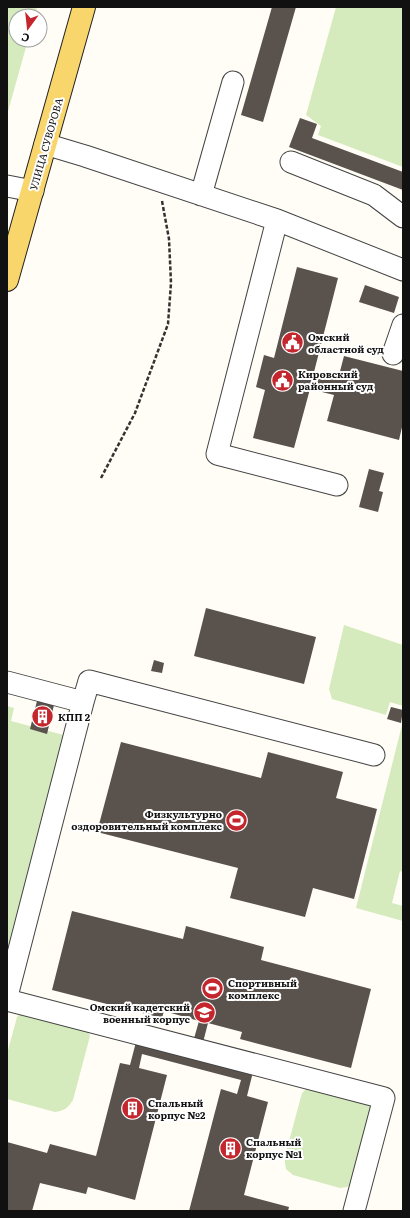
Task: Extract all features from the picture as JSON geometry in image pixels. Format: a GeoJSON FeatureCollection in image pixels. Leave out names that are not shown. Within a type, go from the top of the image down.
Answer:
{"type":"FeatureCollection","features":[{"type":"Feature","properties":{"kind":"main road","name":"УЛИЦА СУВОРОВА"},"geometry":{"type":"LineString","coordinates":[[7,280],[84,7]]}},
{"type":"Feature","properties":{"kind":"lane"},"geometry":{"type":"LineString","coordinates":[[201,195],[233,82]]}},
{"type":"Feature","properties":{"kind":"lane"},"geometry":{"type":"LineString","coordinates":[[46,144],[277,220],[403,270]]}},
{"type":"Feature","properties":{"kind":"lane"},"geometry":{"type":"LineString","coordinates":[[291,162],[374,195],[403,217]]}},
{"type":"Feature","properties":{"kind":"lane"},"geometry":{"type":"LineString","coordinates":[[7,186],[32,191]]}},
{"type":"Feature","properties":{"kind":"lane"},"geometry":{"type":"LineString","coordinates":[[277,220],[217,454],[337,485]]}},
{"type":"Feature","properties":{"kind":"lane"},"geometry":{"type":"LineString","coordinates":[[393,354],[403,325]]}},
{"type":"Feature","properties":{"kind":"lane"},"geometry":{"type":"LineString","coordinates":[[7,996],[89,681],[374,755]]}},
{"type":"Feature","properties":{"kind":"lane"},"geometry":{"type":"LineString","coordinates":[[7,682],[84,702]]}},
{"type":"Feature","properties":{"kind":"lane"},"geometry":{"type":"LineString","coordinates":[[7,1000],[384,1098],[354,1211]]}},
{"type":"Feature","properties":{"kind":"path"},"geometry":{"type":"LineString","coordinates":[[101,478],[135,413],[168,324],[170,283],[169,239],[159,181]]}},
{"type":"Feature","properties":{"kind":"green space"},"geometry":{"type":"Polygon","coordinates":[[[7,7],[37,7],[8,8],[8,48],[26,48],[7,115],[7,7]]]}},
{"type":"Feature","properties":{"kind":"green space"},"geometry":{"type":"Polygon","coordinates":[[[336,7],[403,7],[403,167],[318,135],[321,126],[306,115],[336,7]]]}},
{"type":"Feature","properties":{"kind":"green space"},"geometry":{"type":"Polygon","coordinates":[[[344,625],[403,645],[403,706],[390,702],[386,715],[332,699],[329,689],[344,625]]]}},
{"type":"Feature","properties":{"kind":"green space"},"geometry":{"type":"Polygon","coordinates":[[[7,706],[14,708],[11,721],[71,737],[7,977],[7,706]]]}},
{"type":"Feature","properties":{"kind":"green space"},"geometry":{"type":"Polygon","coordinates":[[[403,721],[403,872],[400,871],[392,903],[403,906],[403,921],[356,908],[403,721]]]}},
{"type":"Feature","properties":{"kind":"green space"},"geometry":{"type":"Polygon","coordinates":[[[22,1012],[87,1029],[90,1036],[73,1100],[61,1111],[55,1112],[7,1099],[7,1054],[17,1017],[22,1012]]]}},
{"type":"Feature","properties":{"kind":"green space"},"geometry":{"type":"Polygon","coordinates":[[[307,1088],[370,1101],[375,1112],[354,1183],[347,1187],[340,1188],[293,1175],[286,1169],[285,1156],[302,1093],[307,1088]]]}},
{"type":"Feature","properties":{"kind":"building"},"geometry":{"type":"Polygon","coordinates":[[[272,7],[296,7],[263,122],[241,115],[272,7]]]}},
{"type":"Feature","properties":{"kind":"building"},"geometry":{"type":"Polygon","coordinates":[[[300,118],[317,124],[312,138],[403,172],[403,190],[289,147],[300,118]]]}},
{"type":"Feature","properties":{"kind":"building"},"geometry":{"type":"Polygon","coordinates":[[[297,267],[338,278],[314,372],[338,379],[344,356],[403,371],[403,423],[399,440],[327,421],[334,395],[310,389],[294,448],[253,438],[265,390],[256,387],[264,355],[274,358],[297,267]]]}},
{"type":"Feature","properties":{"kind":"building"},"geometry":{"type":"Polygon","coordinates":[[[365,285],[399,297],[394,313],[359,302],[365,285]]]}},
{"type":"Feature","properties":{"kind":"building"},"geometry":{"type":"Polygon","coordinates":[[[369,469],[384,473],[379,491],[383,492],[378,512],[359,507],[369,469]]]}},
{"type":"Feature","properties":{"kind":"building"},"geometry":{"type":"Polygon","coordinates":[[[206,608],[316,637],[304,684],[194,656],[206,608]]]}},
{"type":"Feature","properties":{"kind":"building"},"geometry":{"type":"Polygon","coordinates":[[[154,660],[164,663],[162,673],[151,671],[154,660]]]}},
{"type":"Feature","properties":{"kind":"building","name":"КПП 2"},"geometry":{"type":"Polygon","coordinates":[[[37,701],[54,705],[47,734],[30,729],[37,701]]]}},
{"type":"Feature","properties":{"kind":"building"},"geometry":{"type":"Polygon","coordinates":[[[391,707],[403,710],[401,723],[387,719],[391,707]]]}},
{"type":"Feature","properties":{"kind":"building","name":"Физкультурно оздоровительный комплекс"},"geometry":{"type":"Polygon","coordinates":[[[121,742],[261,778],[268,752],[343,772],[336,798],[377,809],[354,899],[313,888],[305,917],[230,898],[238,868],[97,832],[121,742]]]}},
{"type":"Feature","properties":{"kind":"building"},"geometry":{"type":"Polygon","coordinates":[[[72,911],[183,939],[186,926],[264,947],[261,960],[371,989],[351,1068],[240,1039],[242,1032],[208,1023],[199,1058],[253,1072],[247,1096],[268,1102],[244,1195],[289,1207],[288,1211],[189,1211],[221,1089],[237,1094],[241,1080],[142,1054],[139,1068],[167,1075],[135,1200],[88,1187],[86,1194],[40,1183],[32,1211],[7,1211],[7,1142],[47,1153],[50,1144],[96,1156],[120,1063],[130,1065],[136,1042],[189,1056],[199,1021],[164,1011],[162,1018],[52,990],[72,911]]]}},
{"type":"Feature","properties":{"kind":"place","name":"Омский областной суд"},"geometry":{"type":"Point","coordinates":[292,343]}},
{"type":"Feature","properties":{"kind":"place","name":"Кировский районный суд"},"geometry":{"type":"Point","coordinates":[283,380]}},
{"type":"Feature","properties":{"kind":"place","name":"КПП 2"},"geometry":{"type":"Point","coordinates":[42,717]}},
{"type":"Feature","properties":{"kind":"place","name":"Физкультурно оздоровительный комплекс"},"geometry":{"type":"Point","coordinates":[237,820]}},
{"type":"Feature","properties":{"kind":"place","name":"Спортивный комплекс"},"geometry":{"type":"Point","coordinates":[212,989]}},
{"type":"Feature","properties":{"kind":"place","name":"Омский кадетский военный корпус"},"geometry":{"type":"Point","coordinates":[205,1013]}},
{"type":"Feature","properties":{"kind":"place","name":"Спальный корпус №2"},"geometry":{"type":"Point","coordinates":[133,1109]}},
{"type":"Feature","properties":{"kind":"place","name":"Спальный корпус №1"},"geometry":{"type":"Point","coordinates":[231,1148]}}]}
